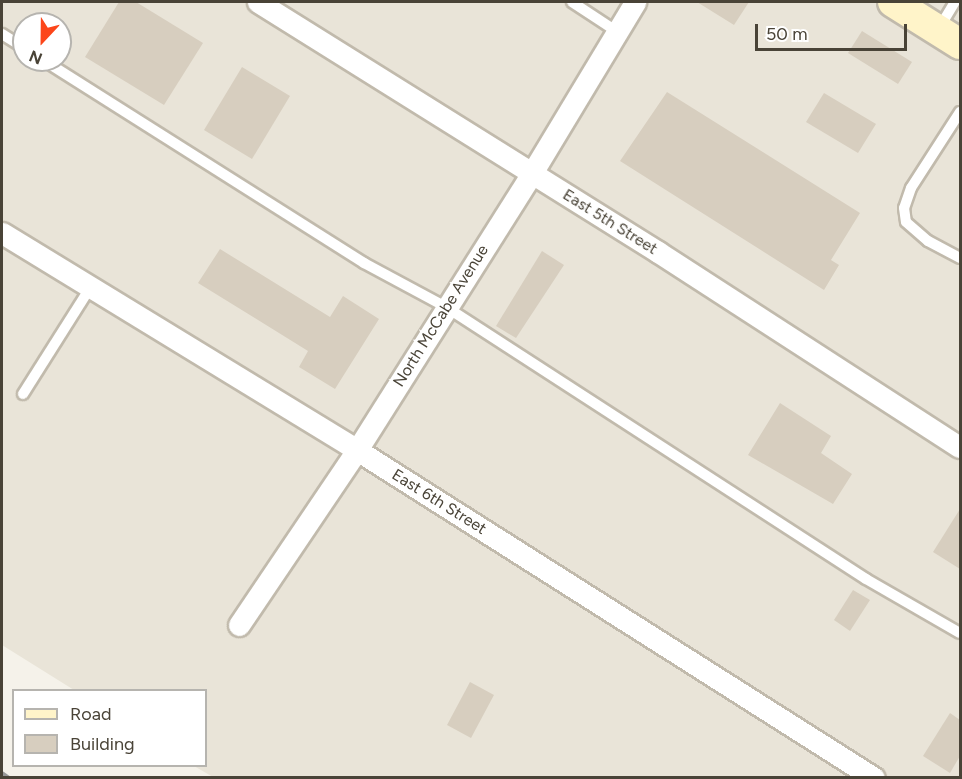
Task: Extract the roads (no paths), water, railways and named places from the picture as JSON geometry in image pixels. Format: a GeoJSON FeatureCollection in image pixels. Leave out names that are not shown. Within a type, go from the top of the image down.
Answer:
{"type":"FeatureCollection","features":[{"type":"Feature","properties":{"kind":"main road"},"geometry":{"type":"LineString","coordinates":[[893,2],[949,37]]}},
{"type":"Feature","properties":{"kind":"street","name":"East 5th Street"},"geometry":{"type":"LineString","coordinates":[[258,2],[532,173],[960,447]]}},
{"type":"Feature","properties":{"kind":"street","name":"North McCabe Avenue"},"geometry":{"type":"LineString","coordinates":[[239,625],[357,450],[532,173],[635,2]]}},
{"type":"Feature","properties":{"kind":"street","name":"East 6th Street"},"geometry":{"type":"LineString","coordinates":[[2,232],[357,450],[874,777]]}},
{"type":"Feature","properties":{"kind":"lane"},"geometry":{"type":"LineString","coordinates":[[572,2],[616,31]]}},
{"type":"Feature","properties":{"kind":"lane"},"geometry":{"type":"LineString","coordinates":[[949,37],[955,2]]}},
{"type":"Feature","properties":{"kind":"lane"},"geometry":{"type":"LineString","coordinates":[[62,72],[364,263],[446,307],[866,579],[960,633]]}},
{"type":"Feature","properties":{"kind":"lane"},"geometry":{"type":"LineString","coordinates":[[960,112],[911,188],[904,208],[906,222],[928,241],[960,258]]}},
{"type":"Feature","properties":{"kind":"lane"},"geometry":{"type":"LineString","coordinates":[[23,394],[90,288]]}},
{"type":"Feature","properties":{"kind":"railway"},"geometry":{"type":"LineString","coordinates":[[2,773],[9,778]]}}]}
